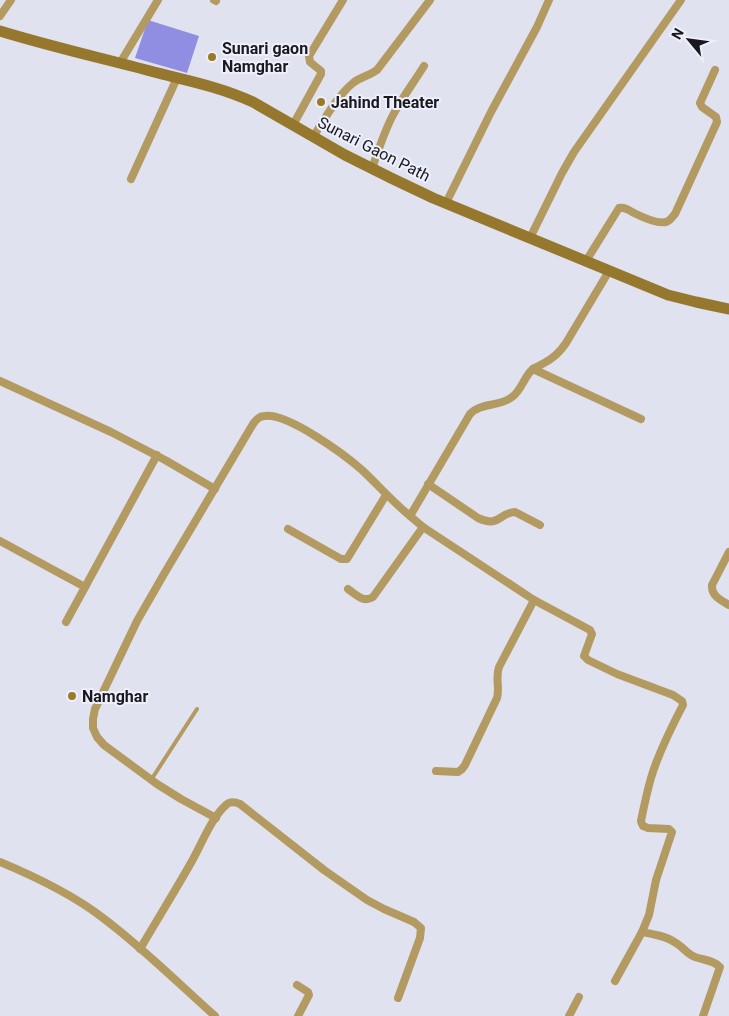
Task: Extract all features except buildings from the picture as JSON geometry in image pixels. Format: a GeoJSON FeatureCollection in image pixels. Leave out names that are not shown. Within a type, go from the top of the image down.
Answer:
{"type":"FeatureCollection","features":[{"type":"Feature","properties":{"kind":"street"},"geometry":{"type":"LineString","coordinates":[[0,16],[11,0]]}},
{"type":"Feature","properties":{"kind":"street"},"geometry":{"type":"LineString","coordinates":[[120,63],[158,0]]}},
{"type":"Feature","properties":{"kind":"street"},"geometry":{"type":"LineString","coordinates":[[293,125],[321,74],[320,69],[310,62],[309,56],[343,0]]}},
{"type":"Feature","properties":{"kind":"street"},"geometry":{"type":"LineString","coordinates":[[313,137],[347,88],[361,77],[377,70],[430,0]]}},
{"type":"Feature","properties":{"kind":"street"},"geometry":{"type":"LineString","coordinates":[[446,203],[491,112],[537,27],[549,0]]}},
{"type":"Feature","properties":{"kind":"street"},"geometry":{"type":"LineString","coordinates":[[530,238],[574,152],[681,0]]}},
{"type":"Feature","properties":{"kind":"street","name":"Sunari Gaon Path"},"geometry":{"type":"LineString","coordinates":[[0,31],[240,96],[372,169],[446,203],[668,295],[729,309]]}},
{"type":"Feature","properties":{"kind":"street"},"geometry":{"type":"LineString","coordinates":[[372,169],[383,137],[393,116],[424,66]]}},
{"type":"Feature","properties":{"kind":"street"},"geometry":{"type":"LineString","coordinates":[[586,261],[619,208],[662,222],[667,222],[675,214],[717,122],[716,117],[702,107],[700,103],[715,70]]}},
{"type":"Feature","properties":{"kind":"street"},"geometry":{"type":"LineString","coordinates":[[131,179],[177,78]]}},
{"type":"Feature","properties":{"kind":"street"},"geometry":{"type":"LineString","coordinates":[[410,516],[470,414],[480,407],[499,403],[513,397],[533,369],[553,358],[563,348],[609,271]]}},
{"type":"Feature","properties":{"kind":"street"},"geometry":{"type":"LineString","coordinates":[[533,369],[641,419]]}},
{"type":"Feature","properties":{"kind":"street"},"geometry":{"type":"LineString","coordinates":[[0,381],[111,432],[215,489]]}},
{"type":"Feature","properties":{"kind":"street"},"geometry":{"type":"LineString","coordinates":[[216,818],[151,780],[104,745],[97,737],[93,728],[95,709],[138,621],[164,574],[257,419],[263,416],[270,416],[306,430],[339,452],[362,470],[386,495],[423,527],[534,600],[590,630],[592,634],[584,656],[588,660],[617,674],[673,695],[683,703],[652,776],[641,821],[645,827],[669,829],[672,832],[656,880],[649,915],[642,932],[615,981]]}},
{"type":"Feature","properties":{"kind":"street"},"geometry":{"type":"LineString","coordinates":[[66,622],[157,456]]}},
{"type":"Feature","properties":{"kind":"street"},"geometry":{"type":"LineString","coordinates":[[428,484],[478,518],[491,522],[497,521],[512,511],[540,525]]}},
{"type":"Feature","properties":{"kind":"street"},"geometry":{"type":"LineString","coordinates":[[288,529],[341,559],[347,559],[350,557],[386,495]]}},
{"type":"Feature","properties":{"kind":"street"},"geometry":{"type":"LineString","coordinates":[[348,589],[364,600],[369,600],[373,597],[423,527]]}},
{"type":"Feature","properties":{"kind":"street"},"geometry":{"type":"LineString","coordinates":[[0,541],[85,587]]}},
{"type":"Feature","properties":{"kind":"street"},"geometry":{"type":"LineString","coordinates":[[729,552],[712,585],[713,594],[729,605]]}},
{"type":"Feature","properties":{"kind":"street"},"geometry":{"type":"LineString","coordinates":[[436,771],[458,772],[465,764],[497,698],[499,691],[496,674],[534,600]]}},
{"type":"Feature","properties":{"kind":"street"},"geometry":{"type":"LineString","coordinates":[[140,949],[216,818],[227,804],[232,802],[240,804],[310,859],[367,900],[419,924],[421,928],[420,938],[398,998]]}},
{"type":"Feature","properties":{"kind":"street"},"geometry":{"type":"LineString","coordinates":[[0,862],[74,898],[103,918],[215,1016]]}},
{"type":"Feature","properties":{"kind":"street"},"geometry":{"type":"LineString","coordinates":[[642,932],[669,939],[696,958],[716,963],[720,967],[703,1016]]}},
{"type":"Feature","properties":{"kind":"street"},"geometry":{"type":"LineString","coordinates":[[296,985],[308,992],[309,995],[298,1016]]}},
{"type":"Feature","properties":{"kind":"street"},"geometry":{"type":"LineString","coordinates":[[569,1016],[579,997]]}},
{"type":"Feature","properties":{"kind":"lane"},"geometry":{"type":"LineString","coordinates":[[151,780],[197,710]]}},
{"type":"Feature","properties":{"kind":"shaded area"},"geometry":{"type":"Polygon","coordinates":[[[148,20],[199,36],[187,73],[135,58],[148,20]]]}},
{"type":"Feature","properties":{"kind":"place","name":"Sunari gaon Namghar"},"geometry":{"type":"Point","coordinates":[212,57]}},
{"type":"Feature","properties":{"kind":"place","name":"Jahind Theater"},"geometry":{"type":"Point","coordinates":[321,102]}},
{"type":"Feature","properties":{"kind":"place","name":"Namghar"},"geometry":{"type":"Point","coordinates":[72,696]}}]}
